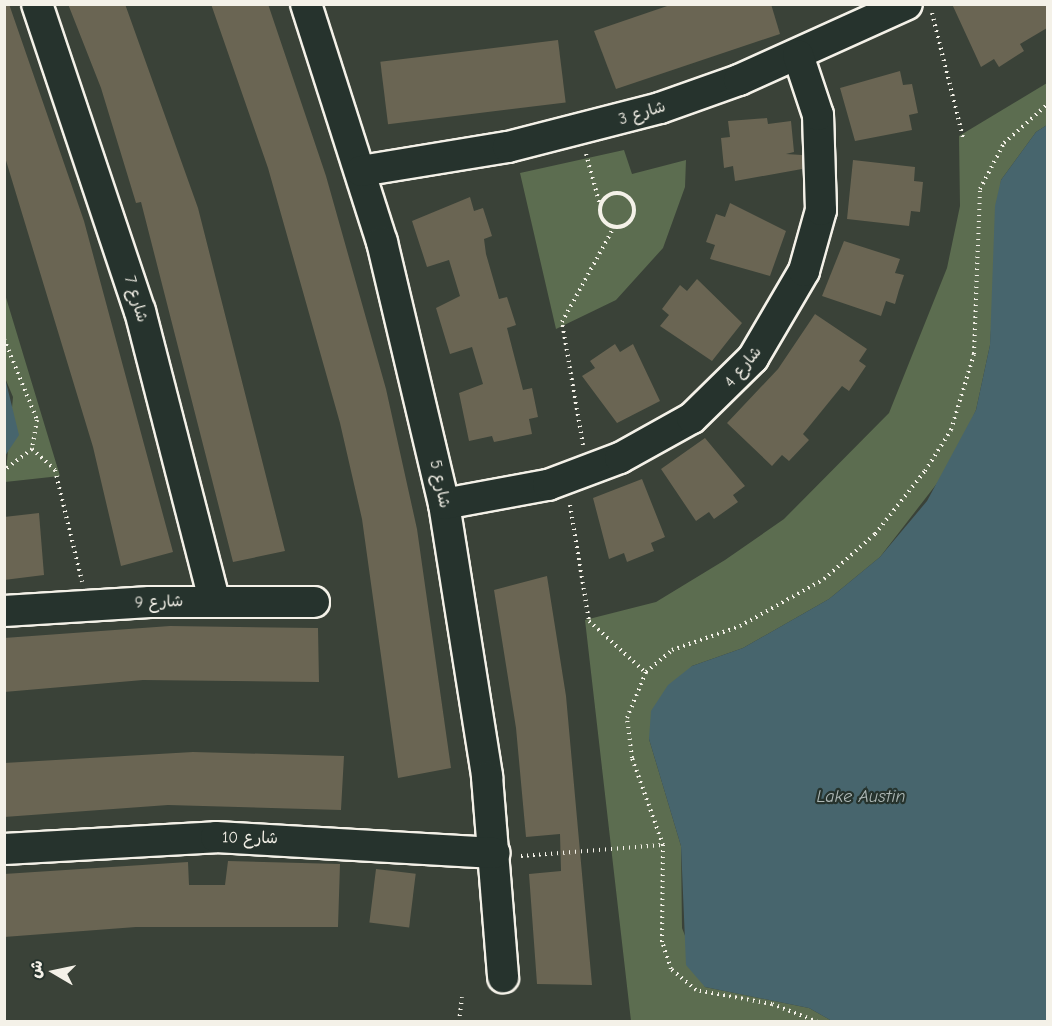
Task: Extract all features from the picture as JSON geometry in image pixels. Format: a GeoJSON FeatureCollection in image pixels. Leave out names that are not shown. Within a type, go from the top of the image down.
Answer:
{"type":"FeatureCollection","features":[{"type":"Feature","properties":{"kind":"street","name":"شارع 7"},"geometry":{"type":"LineString","coordinates":[[37,4],[140,311],[214,600]]}},
{"type":"Feature","properties":{"kind":"street","name":"شارع 5"},"geometry":{"type":"LineString","coordinates":[[306,4],[361,171],[401,312],[444,504],[464,608],[495,853],[503,977]]}},
{"type":"Feature","properties":{"kind":"street","name":"شارع 3"},"geometry":{"type":"LineString","coordinates":[[361,171],[580,131],[728,84],[798,55],[907,4]]}},
{"type":"Feature","properties":{"kind":"street","name":"شارع 4"},"geometry":{"type":"LineString","coordinates":[[444,504],[548,485],[620,458],[692,418],[753,358],[804,271],[820,210],[820,125],[798,55]]}},
{"type":"Feature","properties":{"kind":"street","name":"شارع 9"},"geometry":{"type":"LineString","coordinates":[[4,611],[214,600],[314,602]]}},
{"type":"Feature","properties":{"kind":"street","name":"شارع 10"},"geometry":{"type":"LineString","coordinates":[[4,849],[216,837],[495,853]]}},
{"type":"Feature","properties":{"kind":"path"},"geometry":{"type":"LineString","coordinates":[[930,4],[963,137]]}},
{"type":"Feature","properties":{"kind":"path"},"geometry":{"type":"LineString","coordinates":[[818,1022],[772,1005],[696,990],[671,969],[662,942],[663,846],[627,740],[633,693],[645,672],[672,650],[764,615],[850,560],[925,471],[951,430],[974,354],[976,224],[983,182],[1004,143],[1047,104]]}},
{"type":"Feature","properties":{"kind":"path"},"geometry":{"type":"LineString","coordinates":[[580,131],[603,220],[614,227],[628,224],[634,211],[629,198],[616,193],[601,207]]}},
{"type":"Feature","properties":{"kind":"path"},"geometry":{"type":"LineString","coordinates":[[4,339],[34,408],[32,448],[4,470]]}},
{"type":"Feature","properties":{"kind":"path"},"geometry":{"type":"LineString","coordinates":[[32,448],[55,470],[88,605]]}},
{"type":"Feature","properties":{"kind":"path"},"geometry":{"type":"LineString","coordinates":[[495,853],[540,859],[663,846]]}},
{"type":"Feature","properties":{"kind":"path"},"geometry":{"type":"LineString","coordinates":[[459,1022],[462,997]]}},
{"type":"Feature","properties":{"kind":"green space"},"geometry":{"type":"Polygon","coordinates":[[[1047,83],[1047,125],[1036,132],[1001,180],[990,345],[976,410],[952,464],[880,557],[829,599],[743,648],[692,666],[649,739],[681,846],[682,928],[705,987],[809,1008],[832,1021],[631,1021],[585,620],[656,602],[725,560],[784,519],[889,413],[947,268],[960,206],[959,136],[1047,83]]]}},
{"type":"Feature","properties":{"kind":"green space"},"geometry":{"type":"Polygon","coordinates":[[[624,150],[632,174],[686,160],[685,187],[663,248],[616,300],[556,329],[520,173],[624,150]]]}},
{"type":"Feature","properties":{"kind":"green space"},"geometry":{"type":"Polygon","coordinates":[[[4,291],[60,476],[5,482],[13,397],[5,378],[4,291]]]}},
{"type":"Feature","properties":{"kind":"water","name":"Lake Austin"},"geometry":{"type":"Polygon","coordinates":[[[1047,125],[1047,1021],[832,1021],[809,1008],[705,987],[686,965],[681,846],[649,739],[651,711],[668,685],[692,666],[743,648],[829,599],[880,557],[927,501],[976,410],[990,345],[995,206],[1001,180],[1036,132],[1047,125]]]}},
{"type":"Feature","properties":{"kind":"water"},"geometry":{"type":"Polygon","coordinates":[[[5,378],[19,435],[4,456],[5,378]]]}},
{"type":"Feature","properties":{"kind":"building"},"geometry":{"type":"Polygon","coordinates":[[[4,4],[9,4],[84,221],[173,552],[121,566],[93,447],[4,154],[4,4]]]}},
{"type":"Feature","properties":{"kind":"building"},"geometry":{"type":"Polygon","coordinates":[[[68,4],[125,4],[198,208],[285,551],[233,562],[141,202],[136,203],[101,88],[68,4]]]}},
{"type":"Feature","properties":{"kind":"building"},"geometry":{"type":"Polygon","coordinates":[[[211,4],[268,4],[326,176],[386,389],[417,529],[451,768],[398,778],[362,519],[340,423],[268,168],[211,4]]]}},
{"type":"Feature","properties":{"kind":"building"},"geometry":{"type":"Polygon","coordinates":[[[673,4],[771,4],[780,34],[616,89],[594,31],[673,4]]]}},
{"type":"Feature","properties":{"kind":"building"},"geometry":{"type":"Polygon","coordinates":[[[952,4],[1047,4],[1047,28],[1020,44],[1024,51],[999,67],[994,59],[981,67],[952,4]]]}},
{"type":"Feature","properties":{"kind":"building"},"geometry":{"type":"Polygon","coordinates":[[[558,40],[566,103],[388,124],[380,62],[558,40]]]}},
{"type":"Feature","properties":{"kind":"building"},"geometry":{"type":"Polygon","coordinates":[[[900,71],[903,85],[912,84],[918,113],[909,115],[912,130],[855,141],[840,88],[900,71]]]}},
{"type":"Feature","properties":{"kind":"building"},"geometry":{"type":"Polygon","coordinates":[[[767,118],[768,124],[791,121],[794,152],[786,154],[802,155],[802,169],[735,181],[733,166],[724,168],[721,138],[730,137],[728,121],[767,118]]]}},
{"type":"Feature","properties":{"kind":"building"},"geometry":{"type":"Polygon","coordinates":[[[853,160],[915,167],[914,181],[923,182],[920,212],[911,211],[909,226],[847,219],[853,160]]]}},
{"type":"Feature","properties":{"kind":"building"},"geometry":{"type":"Polygon","coordinates":[[[470,197],[474,211],[483,208],[492,236],[484,239],[486,254],[499,299],[507,297],[516,325],[507,328],[523,390],[532,388],[538,417],[529,419],[532,434],[494,442],[492,436],[469,441],[459,393],[483,384],[472,347],[450,354],[436,308],[460,296],[449,260],[427,267],[412,221],[470,197]]]}},
{"type":"Feature","properties":{"kind":"building"},"geometry":{"type":"Polygon","coordinates":[[[730,203],[786,231],[770,276],[710,259],[715,245],[706,242],[716,214],[725,217],[730,203]]]}},
{"type":"Feature","properties":{"kind":"building"},"geometry":{"type":"Polygon","coordinates":[[[844,241],[900,259],[895,273],[904,275],[895,304],[886,301],[881,316],[822,296],[844,241]]]}},
{"type":"Feature","properties":{"kind":"building"},"geometry":{"type":"Polygon","coordinates":[[[697,279],[742,323],[712,361],[660,326],[669,315],[662,309],[680,285],[687,291],[697,279]]]}},
{"type":"Feature","properties":{"kind":"building"},"geometry":{"type":"Polygon","coordinates":[[[815,314],[867,349],[859,361],[866,366],[849,391],[842,386],[803,434],[809,440],[789,461],[782,455],[772,466],[727,423],[778,369],[815,314]]]}},
{"type":"Feature","properties":{"kind":"building"},"geometry":{"type":"Polygon","coordinates":[[[615,344],[620,352],[633,344],[660,401],[617,423],[582,376],[595,368],[590,361],[615,344]]]}},
{"type":"Feature","properties":{"kind":"building"},"geometry":{"type":"Polygon","coordinates":[[[705,438],[745,486],[733,495],[738,502],[714,519],[709,512],[696,521],[661,469],[705,438]]]}},
{"type":"Feature","properties":{"kind":"building"},"geometry":{"type":"Polygon","coordinates":[[[642,479],[665,537],[651,543],[654,551],[627,562],[624,553],[609,559],[593,498],[642,479]]]}},
{"type":"Feature","properties":{"kind":"building"},"geometry":{"type":"Polygon","coordinates":[[[39,513],[44,575],[4,580],[4,517],[39,513]]]}},
{"type":"Feature","properties":{"kind":"building"},"geometry":{"type":"Polygon","coordinates":[[[547,576],[566,696],[592,985],[537,984],[529,874],[561,871],[560,834],[526,837],[516,728],[494,590],[547,576]]]}},
{"type":"Feature","properties":{"kind":"building"},"geometry":{"type":"Polygon","coordinates":[[[170,626],[318,628],[319,682],[143,680],[4,692],[4,638],[170,626]]]}},
{"type":"Feature","properties":{"kind":"building"},"geometry":{"type":"Polygon","coordinates":[[[193,752],[344,756],[341,810],[168,805],[4,817],[4,763],[193,752]]]}},
{"type":"Feature","properties":{"kind":"building"},"geometry":{"type":"Polygon","coordinates":[[[228,861],[340,864],[338,927],[136,927],[4,937],[4,874],[188,862],[189,885],[225,885],[228,861]]]}},
{"type":"Feature","properties":{"kind":"building"},"geometry":{"type":"Polygon","coordinates":[[[376,869],[416,874],[409,927],[369,923],[376,869]]]}}]}
